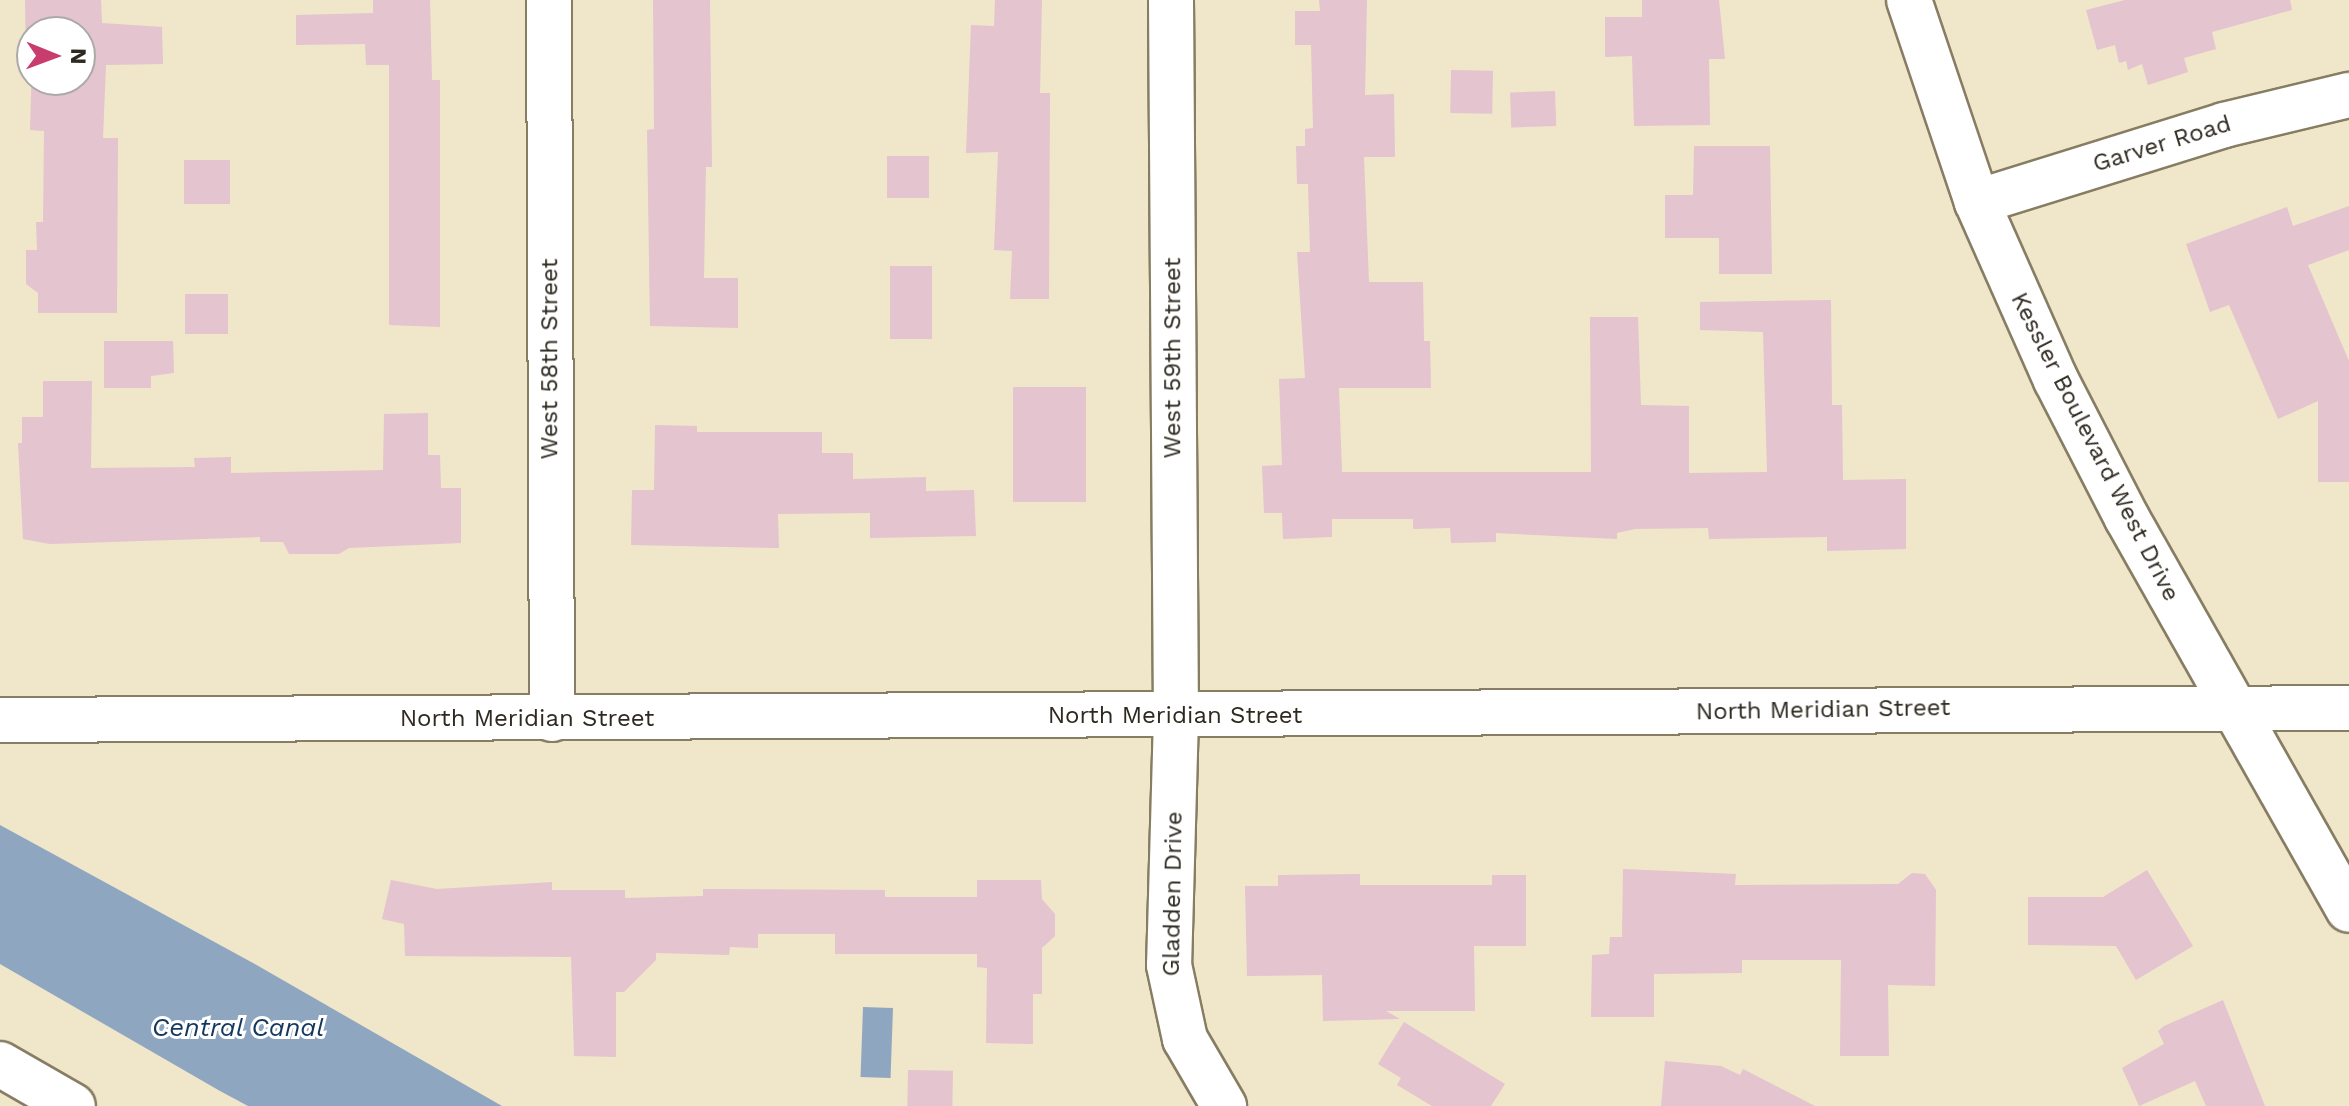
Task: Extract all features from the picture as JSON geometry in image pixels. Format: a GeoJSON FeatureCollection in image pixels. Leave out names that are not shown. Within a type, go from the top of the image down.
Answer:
{"type":"FeatureCollection","features":[{"type":"Feature","properties":{"kind":"main road","name":"West 58th Street"},"geometry":{"type":"LineString","coordinates":[[549,0],[552,719]]}},
{"type":"Feature","properties":{"kind":"main road","name":"West 59th Street"},"geometry":{"type":"LineString","coordinates":[[1171,0],[1176,717]]}},
{"type":"Feature","properties":{"kind":"main road","name":"Kessler Boulevard West Drive"},"geometry":{"type":"LineString","coordinates":[[1909,0],[1977,202],[2056,380],[2349,910]]}},
{"type":"Feature","properties":{"kind":"main road","name":"Garver Road"},"geometry":{"type":"LineString","coordinates":[[1977,202],[2224,125],[2349,95]]}},
{"type":"Feature","properties":{"kind":"main road","name":"North Meridian Street"},"geometry":{"type":"LineString","coordinates":[[0,720],[1176,717],[2234,705],[2349,708]]}},
{"type":"Feature","properties":{"kind":"main road","name":"Gladden Drive"},"geometry":{"type":"LineString","coordinates":[[1176,717],[1169,965],[1185,1039],[1224,1106]]}},
{"type":"Feature","properties":{"kind":"main road"},"geometry":{"type":"LineString","coordinates":[[0,1064],[73,1106]]}},
{"type":"Feature","properties":{"kind":"water","name":"Central Canal"},"geometry":{"type":"Polygon","coordinates":[[[0,825],[253,963],[502,1106],[248,1106],[220,1091],[0,964],[0,825]]]}},
{"type":"Feature","properties":{"kind":"water"},"geometry":{"type":"Polygon","coordinates":[[[863,1007],[893,1008],[891,1078],[861,1077],[863,1007]]]}},
{"type":"Feature","properties":{"kind":"building"},"geometry":{"type":"Polygon","coordinates":[[[25,0],[101,0],[102,23],[162,27],[163,64],[106,65],[103,138],[118,138],[117,313],[38,313],[38,293],[26,284],[26,250],[37,250],[36,222],[43,222],[44,131],[30,130],[31,96],[96,96],[96,16],[25,16],[25,0]]]}},
{"type":"Feature","properties":{"kind":"building"},"geometry":{"type":"Polygon","coordinates":[[[373,0],[430,0],[432,80],[440,80],[440,327],[389,325],[389,65],[366,65],[365,44],[296,45],[296,15],[373,13],[373,0]]]}},
{"type":"Feature","properties":{"kind":"building"},"geometry":{"type":"Polygon","coordinates":[[[653,0],[710,0],[712,167],[706,167],[704,278],[738,278],[738,328],[650,326],[647,130],[654,129],[653,0]]]}},
{"type":"Feature","properties":{"kind":"building"},"geometry":{"type":"Polygon","coordinates":[[[995,0],[1042,0],[1040,93],[1050,93],[1049,299],[1010,299],[1012,251],[994,250],[998,152],[966,153],[971,25],[994,26],[995,0]]]}},
{"type":"Feature","properties":{"kind":"building"},"geometry":{"type":"Polygon","coordinates":[[[1319,0],[1367,0],[1365,95],[1394,94],[1395,157],[1364,157],[1369,282],[1423,282],[1424,341],[1430,341],[1431,388],[1339,388],[1342,472],[1591,472],[1590,317],[1638,317],[1641,405],[1689,406],[1689,473],[1767,472],[1763,332],[1700,330],[1700,302],[1831,300],[1832,405],[1842,405],[1843,480],[1906,479],[1906,549],[1827,551],[1827,537],[1709,539],[1708,528],[1635,529],[1617,533],[1617,539],[1496,533],[1496,542],[1451,543],[1450,528],[1413,529],[1413,519],[1332,519],[1332,537],[1283,539],[1282,513],[1264,513],[1262,466],[1282,465],[1279,379],[1305,378],[1297,252],[1310,252],[1308,184],[1297,184],[1296,146],[1305,146],[1305,129],[1313,128],[1311,45],[1295,45],[1295,11],[1320,11],[1319,0]]]}},
{"type":"Feature","properties":{"kind":"building"},"geometry":{"type":"Polygon","coordinates":[[[1642,0],[1719,0],[1725,59],[1709,59],[1710,125],[1634,126],[1632,56],[1605,57],[1605,17],[1642,17],[1642,0]]]}},
{"type":"Feature","properties":{"kind":"building"},"geometry":{"type":"Polygon","coordinates":[[[2125,0],[2290,0],[2292,10],[2212,32],[2216,49],[2184,58],[2188,72],[2148,85],[2142,64],[2128,70],[2126,61],[2119,63],[2115,45],[2097,50],[2086,10],[2125,0]]]}},
{"type":"Feature","properties":{"kind":"building"},"geometry":{"type":"Polygon","coordinates":[[[1451,70],[1493,71],[1492,114],[1450,113],[1451,70]]]}},
{"type":"Feature","properties":{"kind":"building"},"geometry":{"type":"Polygon","coordinates":[[[1555,91],[1556,126],[1511,128],[1510,93],[1555,91]]]}},
{"type":"Feature","properties":{"kind":"building"},"geometry":{"type":"Polygon","coordinates":[[[1694,146],[1770,146],[1772,274],[1719,274],[1719,238],[1665,238],[1665,195],[1693,195],[1694,146]]]}},
{"type":"Feature","properties":{"kind":"building"},"geometry":{"type":"Polygon","coordinates":[[[887,156],[929,156],[929,198],[887,198],[887,156]]]}},
{"type":"Feature","properties":{"kind":"building"},"geometry":{"type":"Polygon","coordinates":[[[184,160],[230,160],[230,204],[184,204],[184,160]]]}},
{"type":"Feature","properties":{"kind":"building"},"geometry":{"type":"Polygon","coordinates":[[[2349,206],[2349,250],[2308,265],[2349,361],[2349,482],[2318,482],[2318,401],[2278,419],[2229,305],[2210,312],[2186,244],[2287,207],[2293,226],[2349,206]]]}},
{"type":"Feature","properties":{"kind":"building"},"geometry":{"type":"Polygon","coordinates":[[[890,266],[932,266],[932,339],[890,339],[890,266]]]}},
{"type":"Feature","properties":{"kind":"building"},"geometry":{"type":"Polygon","coordinates":[[[185,294],[228,294],[228,334],[185,334],[185,294]]]}},
{"type":"Feature","properties":{"kind":"building"},"geometry":{"type":"Polygon","coordinates":[[[104,341],[173,341],[174,373],[151,376],[151,388],[104,388],[104,341]]]}},
{"type":"Feature","properties":{"kind":"building"},"geometry":{"type":"Polygon","coordinates":[[[43,381],[92,381],[91,468],[195,467],[194,458],[231,457],[231,473],[383,470],[384,414],[428,413],[428,455],[440,455],[441,488],[461,488],[461,543],[349,548],[339,554],[289,554],[283,542],[260,542],[260,537],[50,544],[23,539],[18,443],[22,443],[22,417],[43,417],[43,381]]]}},
{"type":"Feature","properties":{"kind":"building"},"geometry":{"type":"Polygon","coordinates":[[[1013,387],[1086,387],[1086,502],[1013,502],[1013,387]]]}},
{"type":"Feature","properties":{"kind":"building"},"geometry":{"type":"Polygon","coordinates":[[[655,425],[697,426],[697,432],[822,432],[822,453],[853,453],[853,479],[926,477],[926,491],[974,490],[976,536],[870,538],[870,513],[778,514],[779,548],[631,545],[632,490],[654,490],[655,425]]]}},
{"type":"Feature","properties":{"kind":"building"},"geometry":{"type":"Polygon","coordinates":[[[1623,869],[1736,874],[1735,885],[1898,884],[1912,873],[1925,874],[1936,890],[1935,986],[1888,985],[1889,1056],[1840,1056],[1841,960],[1742,960],[1742,973],[1654,974],[1654,1017],[1591,1017],[1592,955],[1609,954],[1610,937],[1622,937],[1623,869]]]}},
{"type":"Feature","properties":{"kind":"building"},"geometry":{"type":"Polygon","coordinates":[[[2147,870],[2193,946],[2136,980],[2116,946],[2028,945],[2028,897],[2103,897],[2147,870]]]}},
{"type":"Feature","properties":{"kind":"building"},"geometry":{"type":"Polygon","coordinates":[[[1360,874],[1360,885],[1492,885],[1492,875],[1526,875],[1526,946],[1474,946],[1475,1011],[1386,1011],[1400,1019],[1323,1021],[1322,975],[1247,976],[1245,886],[1278,886],[1278,875],[1360,874]]]}},
{"type":"Feature","properties":{"kind":"building"},"geometry":{"type":"Polygon","coordinates":[[[391,880],[437,889],[552,882],[552,890],[625,890],[625,898],[703,896],[703,889],[885,890],[885,897],[977,897],[977,880],[1041,880],[1042,899],[1055,914],[1055,936],[1042,948],[1042,994],[1033,994],[1033,1044],[986,1043],[987,968],[977,967],[977,954],[835,954],[835,934],[758,934],[758,948],[730,947],[729,955],[656,953],[656,960],[624,992],[616,992],[616,1057],[574,1056],[571,957],[405,956],[404,924],[382,919],[391,880]]]}},
{"type":"Feature","properties":{"kind":"building"},"geometry":{"type":"Polygon","coordinates":[[[2223,1000],[2265,1106],[2206,1106],[2195,1081],[2139,1106],[2122,1068],[2164,1044],[2158,1031],[2164,1026],[2223,1000]]]}},
{"type":"Feature","properties":{"kind":"building"},"geometry":{"type":"Polygon","coordinates":[[[1404,1022],[1505,1084],[1491,1106],[1432,1106],[1397,1085],[1401,1078],[1378,1064],[1404,1022]]]}},
{"type":"Feature","properties":{"kind":"building"},"geometry":{"type":"Polygon","coordinates":[[[1665,1061],[1721,1066],[1740,1075],[1743,1069],[1815,1106],[1661,1106],[1665,1061]]]}},
{"type":"Feature","properties":{"kind":"building"},"geometry":{"type":"Polygon","coordinates":[[[908,1070],[953,1071],[952,1106],[907,1106],[908,1070]]]}}]}
